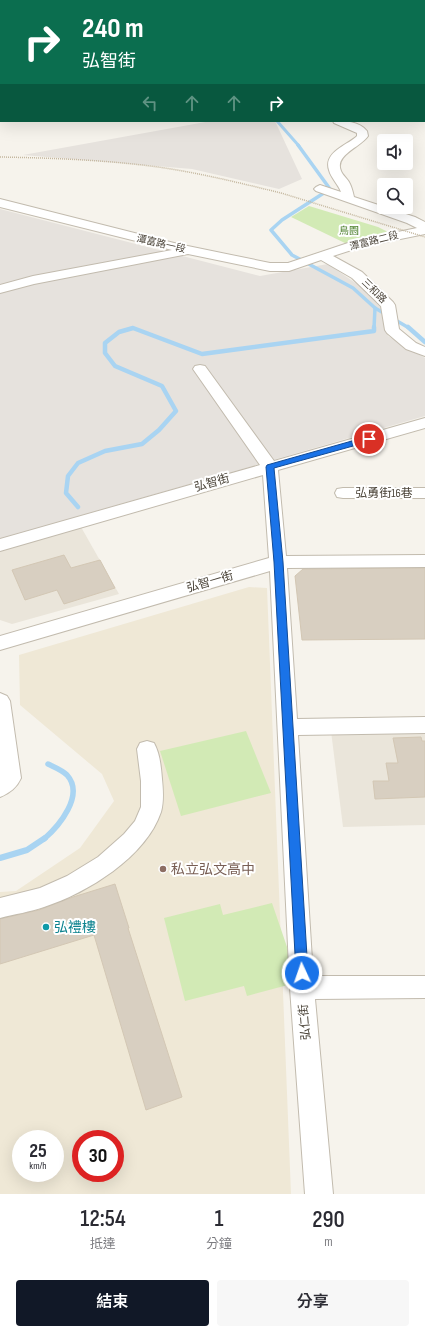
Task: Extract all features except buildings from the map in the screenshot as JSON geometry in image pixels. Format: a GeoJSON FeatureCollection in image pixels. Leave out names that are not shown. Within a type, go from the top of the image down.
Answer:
{"type":"FeatureCollection","features":[{"type":"Feature","properties":{"kind":"street"},"geometry":{"type":"LineString","coordinates":[[341,122],[362,131],[363,136],[360,141],[339,153],[333,166],[334,170],[345,186],[344,198]]}},
{"type":"Feature","properties":{"kind":"street"},"geometry":{"type":"LineString","coordinates":[[321,190],[410,220],[425,227]]}},
{"type":"Feature","properties":{"kind":"street","name":"潭富路一段"},"geometry":{"type":"LineString","coordinates":[[0,203],[190,250],[270,267],[290,267],[319,258]]}},
{"type":"Feature","properties":{"kind":"street","name":"潭富路二段"},"geometry":{"type":"LineString","coordinates":[[319,258],[358,244],[425,230]]}},
{"type":"Feature","properties":{"kind":"street"},"geometry":{"type":"LineString","coordinates":[[0,289],[33,280],[190,250]]}},
{"type":"Feature","properties":{"kind":"street","name":"三和路"},"geometry":{"type":"LineString","coordinates":[[319,258],[341,265],[363,280],[388,305],[392,330],[411,346],[425,352]]}},
{"type":"Feature","properties":{"kind":"street"},"geometry":{"type":"LineString","coordinates":[[200,369],[270,467]]}},
{"type":"Feature","properties":{"kind":"street","name":"弘智街"},"geometry":{"type":"LineString","coordinates":[[0,545],[425,423]]}},
{"type":"Feature","properties":{"kind":"street","name":"弘仁街"},"geometry":{"type":"LineString","coordinates":[[270,467],[278,562],[302,988],[319,1194]]}},
{"type":"Feature","properties":{"kind":"street","name":"弘勇街16巷"},"geometry":{"type":"LineString","coordinates":[[343,493],[425,493]]}},
{"type":"Feature","properties":{"kind":"street","name":"弘智一街"},"geometry":{"type":"LineString","coordinates":[[0,643],[278,562],[425,561]]}},
{"type":"Feature","properties":{"kind":"street"},"geometry":{"type":"LineString","coordinates":[[0,701],[11,778],[0,788]]}},
{"type":"Feature","properties":{"kind":"street"},"geometry":{"type":"LineString","coordinates":[[287,727],[425,725]]}},
{"type":"Feature","properties":{"kind":"street"},"geometry":{"type":"LineString","coordinates":[[0,908],[43,897],[72,884],[112,859],[135,836],[150,812],[153,782],[147,749]]}},
{"type":"Feature","properties":{"kind":"street"},"geometry":{"type":"LineString","coordinates":[[302,988],[425,988]]}},
{"type":"Feature","properties":{"kind":"path"},"geometry":{"type":"LineString","coordinates":[[0,157],[100,161],[181,171],[233,181],[281,193],[425,237]]}},
{"type":"Feature","properties":{"kind":"shaded area"},"geometry":{"type":"Polygon","coordinates":[[[205,122],[275,122],[302,179],[279,189],[192,169],[23,155],[205,122]]]}},
{"type":"Feature","properties":{"kind":"shaded area"},"geometry":{"type":"Polygon","coordinates":[[[0,209],[260,276],[328,264],[380,300],[388,336],[425,358],[425,416],[0,539],[0,209]]]}},
{"type":"Feature","properties":{"kind":"shaded area"},"geometry":{"type":"Polygon","coordinates":[[[81,527],[119,594],[12,624],[0,620],[0,549],[81,527]]]}},
{"type":"Feature","properties":{"kind":"shaded area","name":"私立弘文高中"},"geometry":{"type":"Polygon","coordinates":[[[249,587],[267,588],[291,1194],[0,1194],[0,892],[16,891],[80,848],[114,801],[102,774],[20,705],[19,655],[249,587]]]}},
{"type":"Feature","properties":{"kind":"shaded area"},"geometry":{"type":"Polygon","coordinates":[[[425,728],[425,825],[343,827],[331,731],[425,728]]]}},
{"type":"Feature","properties":{"kind":"green space","name":"鳥園"},"geometry":{"type":"Polygon","coordinates":[[[309,206],[378,227],[392,234],[347,244],[291,217],[309,206]]]}},
{"type":"Feature","properties":{"kind":"green space"},"geometry":{"type":"Polygon","coordinates":[[[246,731],[271,793],[181,816],[160,751],[246,731]]]}},
{"type":"Feature","properties":{"kind":"green space"},"geometry":{"type":"Polygon","coordinates":[[[272,903],[299,982],[247,996],[244,986],[185,1001],[164,918],[220,904],[223,915],[272,903]]]}},
{"type":"Feature","properties":{"kind":"waterway"},"geometry":{"type":"LineString","coordinates":[[278,122],[299,146]]}},
{"type":"Feature","properties":{"kind":"waterway"},"geometry":{"type":"LineString","coordinates":[[298,145],[330,189],[282,220],[271,230],[292,255],[353,288],[375,308]]}},
{"type":"Feature","properties":{"kind":"waterway"},"geometry":{"type":"LineString","coordinates":[[374,328],[375,308]]}},
{"type":"Feature","properties":{"kind":"waterway"},"geometry":{"type":"LineString","coordinates":[[375,308],[409,328]]}},
{"type":"Feature","properties":{"kind":"waterway"},"geometry":{"type":"LineString","coordinates":[[408,327],[425,342]]}},
{"type":"Feature","properties":{"kind":"waterway"},"geometry":{"type":"LineString","coordinates":[[78,507],[66,493],[68,476],[78,463],[105,451],[142,444],[159,430],[176,411],[162,386],[115,366],[105,353],[105,343],[119,332],[133,328],[202,354],[374,331],[374,328]]}},
{"type":"Feature","properties":{"kind":"waterway"},"geometry":{"type":"LineString","coordinates":[[45,838],[63,818],[68,810],[72,801],[73,792],[72,783],[67,775],[48,764]]}},
{"type":"Feature","properties":{"kind":"waterway"},"geometry":{"type":"LineString","coordinates":[[0,858],[27,850],[45,838]]}},
{"type":"Feature","properties":{"kind":"place","name":"私立弘文高中"},"geometry":{"type":"Point","coordinates":[163,869]}},
{"type":"Feature","properties":{"kind":"place","name":"弘禮樓"},"geometry":{"type":"Point","coordinates":[46,927]}},
{"type":"Feature","properties":{"kind":"route"},"geometry":{"type":"LineString","coordinates":[[302,973],[278,562],[270,467],[369,439]]}}]}
